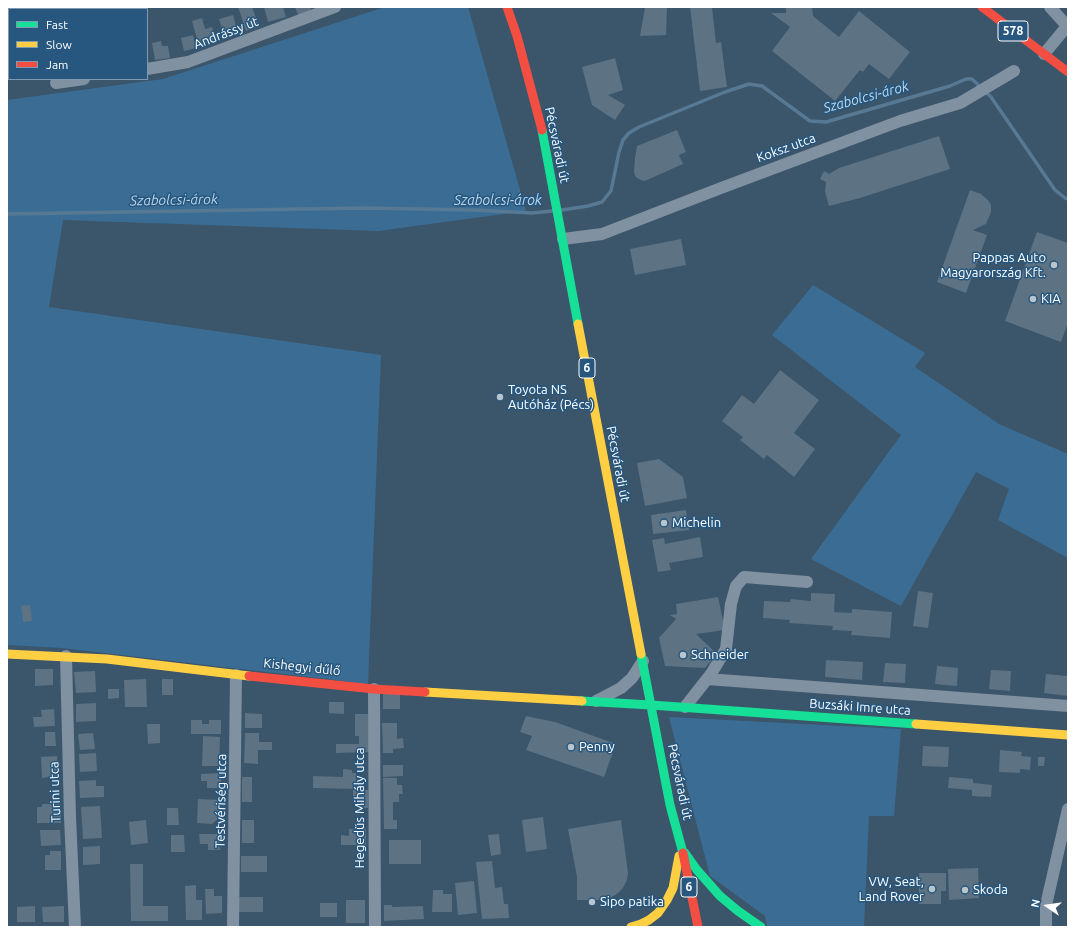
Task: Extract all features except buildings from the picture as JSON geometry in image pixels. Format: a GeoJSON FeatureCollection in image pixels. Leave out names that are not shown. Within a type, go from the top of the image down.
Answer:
{"type":"FeatureCollection","features":[{"type":"Feature","properties":{"kind":"main road","name":"Pécsváradi út"},"geometry":{"type":"LineString","coordinates":[[507,7],[517,36],[541,126],[670,805],[681,846],[698,927]]}},
{"type":"Feature","properties":{"kind":"main road","name":"578"},"geometry":{"type":"LineString","coordinates":[[982,7],[1068,72]]}},
{"type":"Feature","properties":{"kind":"main road","name":"Kishegyi dűlő"},"geometry":{"type":"LineString","coordinates":[[7,654],[107,659],[236,675],[374,689],[651,705]]}},
{"type":"Feature","properties":{"kind":"main road","name":"Buzsáki Imre utca"},"geometry":{"type":"LineString","coordinates":[[651,705],[1068,735]]}},
{"type":"Feature","properties":{"kind":"main road"},"geometry":{"type":"LineString","coordinates":[[631,927],[649,920],[658,913],[667,900],[673,888],[681,846]]}},
{"type":"Feature","properties":{"kind":"main road"},"geometry":{"type":"LineString","coordinates":[[681,846],[697,870],[720,896],[761,927]]}},
{"type":"Feature","properties":{"kind":"street","name":"Andrássy út"},"geometry":{"type":"LineString","coordinates":[[148,69],[188,62],[335,7]]}},
{"type":"Feature","properties":{"kind":"street"},"geometry":{"type":"LineString","coordinates":[[1044,54],[1068,26],[1050,7]]}},
{"type":"Feature","properties":{"kind":"street","name":"Koksz utca"},"geometry":{"type":"LineString","coordinates":[[563,239],[602,234],[900,121],[960,103],[1014,70]]}},
{"type":"Feature","properties":{"kind":"street"},"geometry":{"type":"LineString","coordinates":[[56,84],[78,80]]}},
{"type":"Feature","properties":{"kind":"street"},"geometry":{"type":"LineString","coordinates":[[685,707],[708,679],[726,649],[736,586],[744,577],[807,582]]}},
{"type":"Feature","properties":{"kind":"street","name":"Turini utca"},"geometry":{"type":"LineString","coordinates":[[66,656],[70,817],[75,927]]}},
{"type":"Feature","properties":{"kind":"street"},"geometry":{"type":"LineString","coordinates":[[595,702],[621,688],[632,678],[642,661]]}},
{"type":"Feature","properties":{"kind":"street","name":"Testvériség utca"},"geometry":{"type":"LineString","coordinates":[[233,927],[236,675]]}},
{"type":"Feature","properties":{"kind":"street"},"geometry":{"type":"LineString","coordinates":[[708,679],[1068,706]]}},
{"type":"Feature","properties":{"kind":"street","name":"Hegedüs Mihály utca"},"geometry":{"type":"LineString","coordinates":[[374,689],[375,927]]}},
{"type":"Feature","properties":{"kind":"street"},"geometry":{"type":"LineString","coordinates":[[1046,927],[1046,905],[1068,809]]}},
{"type":"Feature","properties":{"kind":"shaded area"},"geometry":{"type":"Polygon","coordinates":[[[385,7],[468,7],[526,211],[378,231],[63,220],[49,307],[381,355],[368,684],[62,648],[7,645],[7,100],[163,79],[385,7]]]}},
{"type":"Feature","properties":{"kind":"shaded area"},"geometry":{"type":"Polygon","coordinates":[[[813,285],[925,353],[915,367],[999,424],[1068,454],[1068,558],[998,520],[1009,489],[976,472],[901,606],[811,559],[901,435],[772,335],[813,285]]]}},
{"type":"Feature","properties":{"kind":"shaded area"},"geometry":{"type":"Polygon","coordinates":[[[669,717],[901,729],[894,816],[869,816],[864,927],[767,927],[765,916],[710,876],[669,717]]]}},
{"type":"Feature","properties":{"kind":"waterway","name":"Szabolcsi-árok"},"geometry":{"type":"LineString","coordinates":[[562,210],[602,202],[611,191],[619,152],[623,140],[629,133],[639,127],[725,92],[749,84],[762,86],[810,121],[826,122],[950,86],[966,79],[972,79],[991,97],[1055,190],[1068,199]]}},
{"type":"Feature","properties":{"kind":"waterway","name":"Szabolcsi-árok"},"geometry":{"type":"LineString","coordinates":[[7,214],[364,208],[472,210],[532,213],[552,211]]}},
{"type":"Feature","properties":{"kind":"traffic: fast"},"geometry":{"type":"LineString","coordinates":[[542,130],[578,324]]}},
{"type":"Feature","properties":{"kind":"traffic: fast"},"geometry":{"type":"LineString","coordinates":[[641,654],[670,805],[683,853]]}},
{"type":"Feature","properties":{"kind":"traffic: fast"},"geometry":{"type":"LineString","coordinates":[[582,701],[916,724]]}},
{"type":"Feature","properties":{"kind":"traffic: fast"},"geometry":{"type":"LineString","coordinates":[[685,853],[697,870],[720,896],[761,927]]}},
{"type":"Feature","properties":{"kind":"traffic: slow"},"geometry":{"type":"LineString","coordinates":[[578,324],[641,654]]}},
{"type":"Feature","properties":{"kind":"traffic: slow"},"geometry":{"type":"LineString","coordinates":[[7,654],[107,659],[249,676]]}},
{"type":"Feature","properties":{"kind":"traffic: slow"},"geometry":{"type":"LineString","coordinates":[[425,692],[582,701]]}},
{"type":"Feature","properties":{"kind":"traffic: slow"},"geometry":{"type":"LineString","coordinates":[[916,724],[1068,735]]}},
{"type":"Feature","properties":{"kind":"traffic: slow"},"geometry":{"type":"LineString","coordinates":[[631,927],[649,920],[658,913],[667,900],[673,888],[679,856]]}},
{"type":"Feature","properties":{"kind":"traffic: jam"},"geometry":{"type":"LineString","coordinates":[[507,7],[517,36],[542,130]]}},
{"type":"Feature","properties":{"kind":"traffic: jam"},"geometry":{"type":"LineString","coordinates":[[982,7],[1068,72]]}},
{"type":"Feature","properties":{"kind":"traffic: jam"},"geometry":{"type":"LineString","coordinates":[[249,676],[374,689],[425,692]]}},
{"type":"Feature","properties":{"kind":"traffic: jam"},"geometry":{"type":"LineString","coordinates":[[683,853],[698,927]]}},
{"type":"Feature","properties":{"kind":"place","name":"Pappas Auto Magyarország Kft."},"geometry":{"type":"Point","coordinates":[1054,265]}},
{"type":"Feature","properties":{"kind":"place","name":"KIA"},"geometry":{"type":"Point","coordinates":[1033,299]}},
{"type":"Feature","properties":{"kind":"place","name":"Toyota NS Autóház (Pécs)"},"geometry":{"type":"Point","coordinates":[500,397]}},
{"type":"Feature","properties":{"kind":"place","name":"Michelin"},"geometry":{"type":"Point","coordinates":[664,523]}},
{"type":"Feature","properties":{"kind":"place","name":"Schneider"},"geometry":{"type":"Point","coordinates":[683,655]}},
{"type":"Feature","properties":{"kind":"place","name":"Penny"},"geometry":{"type":"Point","coordinates":[571,747]}},
{"type":"Feature","properties":{"kind":"place","name":"VW, Seat, Land Rover"},"geometry":{"type":"Point","coordinates":[932,889]}},
{"type":"Feature","properties":{"kind":"place","name":"Skoda"},"geometry":{"type":"Point","coordinates":[965,890]}},
{"type":"Feature","properties":{"kind":"place","name":"Sipo patika"},"geometry":{"type":"Point","coordinates":[592,902]}}]}
